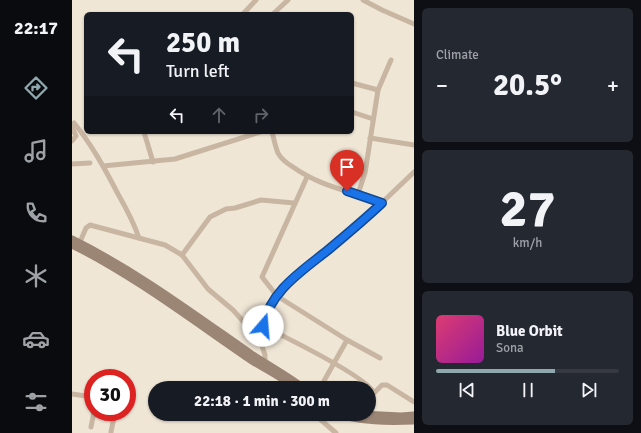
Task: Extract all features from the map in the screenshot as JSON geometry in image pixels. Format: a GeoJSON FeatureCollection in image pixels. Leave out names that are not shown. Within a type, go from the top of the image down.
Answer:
{"type":"FeatureCollection","features":[{"type":"Feature","properties":{"kind":"main road"},"geometry":{"type":"LineString","coordinates":[[72,239],[97,251],[154,286],[264,365]]}},
{"type":"Feature","properties":{"kind":"main road"},"geometry":{"type":"LineString","coordinates":[[72,245],[128,276],[264,365],[292,381]]}},
{"type":"Feature","properties":{"kind":"main road"},"geometry":{"type":"LineString","coordinates":[[283,376],[288,381]]}},
{"type":"Feature","properties":{"kind":"main road"},"geometry":{"type":"LineString","coordinates":[[376,415],[414,415]]}},
{"type":"Feature","properties":{"kind":"main road"},"geometry":{"type":"LineString","coordinates":[[376,420],[414,421]]}},
{"type":"Feature","properties":{"kind":"street"},"geometry":{"type":"LineString","coordinates":[[245,12],[256,0]]}},
{"type":"Feature","properties":{"kind":"street"},"geometry":{"type":"LineString","coordinates":[[275,12],[288,0]]}},
{"type":"Feature","properties":{"kind":"street"},"geometry":{"type":"LineString","coordinates":[[363,0],[414,24]]}},
{"type":"Feature","properties":{"kind":"street"},"geometry":{"type":"LineString","coordinates":[[358,194],[365,173],[378,90],[391,60]]}},
{"type":"Feature","properties":{"kind":"street"},"geometry":{"type":"LineString","coordinates":[[354,84],[378,90]]}},
{"type":"Feature","properties":{"kind":"street"},"geometry":{"type":"LineString","coordinates":[[354,113],[373,118]]}},
{"type":"Feature","properties":{"kind":"street"},"geometry":{"type":"LineString","coordinates":[[72,141],[76,136],[73,125]]}},
{"type":"Feature","properties":{"kind":"street"},"geometry":{"type":"LineString","coordinates":[[73,125],[84,136],[103,166],[135,227],[139,238]]}},
{"type":"Feature","properties":{"kind":"street"},"geometry":{"type":"LineString","coordinates":[[145,134],[153,162]]}},
{"type":"Feature","properties":{"kind":"street"},"geometry":{"type":"LineString","coordinates":[[103,166],[175,159],[254,134]]}},
{"type":"Feature","properties":{"kind":"street"},"geometry":{"type":"LineString","coordinates":[[273,134],[278,154],[287,163],[307,177],[328,186],[358,194],[382,203]]}},
{"type":"Feature","properties":{"kind":"street"},"geometry":{"type":"LineString","coordinates":[[370,138],[414,145]]}},
{"type":"Feature","properties":{"kind":"street"},"geometry":{"type":"LineString","coordinates":[[72,164],[90,163]]}},
{"type":"Feature","properties":{"kind":"street"},"geometry":{"type":"LineString","coordinates":[[264,365],[260,340],[265,317],[270,304],[292,278],[382,203],[414,172]]}},
{"type":"Feature","properties":{"kind":"street"},"geometry":{"type":"LineString","coordinates":[[307,177],[262,277],[277,296],[347,340],[380,358]]}},
{"type":"Feature","properties":{"kind":"street"},"geometry":{"type":"LineString","coordinates":[[182,255],[210,217],[226,209],[235,208],[261,200],[294,203]]}},
{"type":"Feature","properties":{"kind":"street"},"geometry":{"type":"LineString","coordinates":[[80,242],[86,228],[90,225],[165,245],[182,255],[208,289],[234,310],[260,340]]}},
{"type":"Feature","properties":{"kind":"street"},"geometry":{"type":"LineString","coordinates":[[263,326],[333,363],[363,381]]}},
{"type":"Feature","properties":{"kind":"street"},"geometry":{"type":"LineString","coordinates":[[324,381],[347,340]]}},
{"type":"Feature","properties":{"kind":"street"},"geometry":{"type":"LineString","coordinates":[[376,391],[382,385],[387,386],[414,402]]}},
{"type":"Feature","properties":{"kind":"street"},"geometry":{"type":"LineString","coordinates":[[72,394],[84,396]]}},
{"type":"Feature","properties":{"kind":"street"},"geometry":{"type":"LineString","coordinates":[[91,427],[92,421]]}},
{"type":"Feature","properties":{"kind":"street"},"geometry":{"type":"LineString","coordinates":[[112,432],[114,421]]}},
{"type":"Feature","properties":{"kind":"street"},"geometry":{"type":"LineString","coordinates":[[322,421],[336,433]]}},
{"type":"Feature","properties":{"kind":"route"},"geometry":{"type":"LineString","coordinates":[[263,326],[270,304],[292,278],[382,203],[347,191]]}}]}
